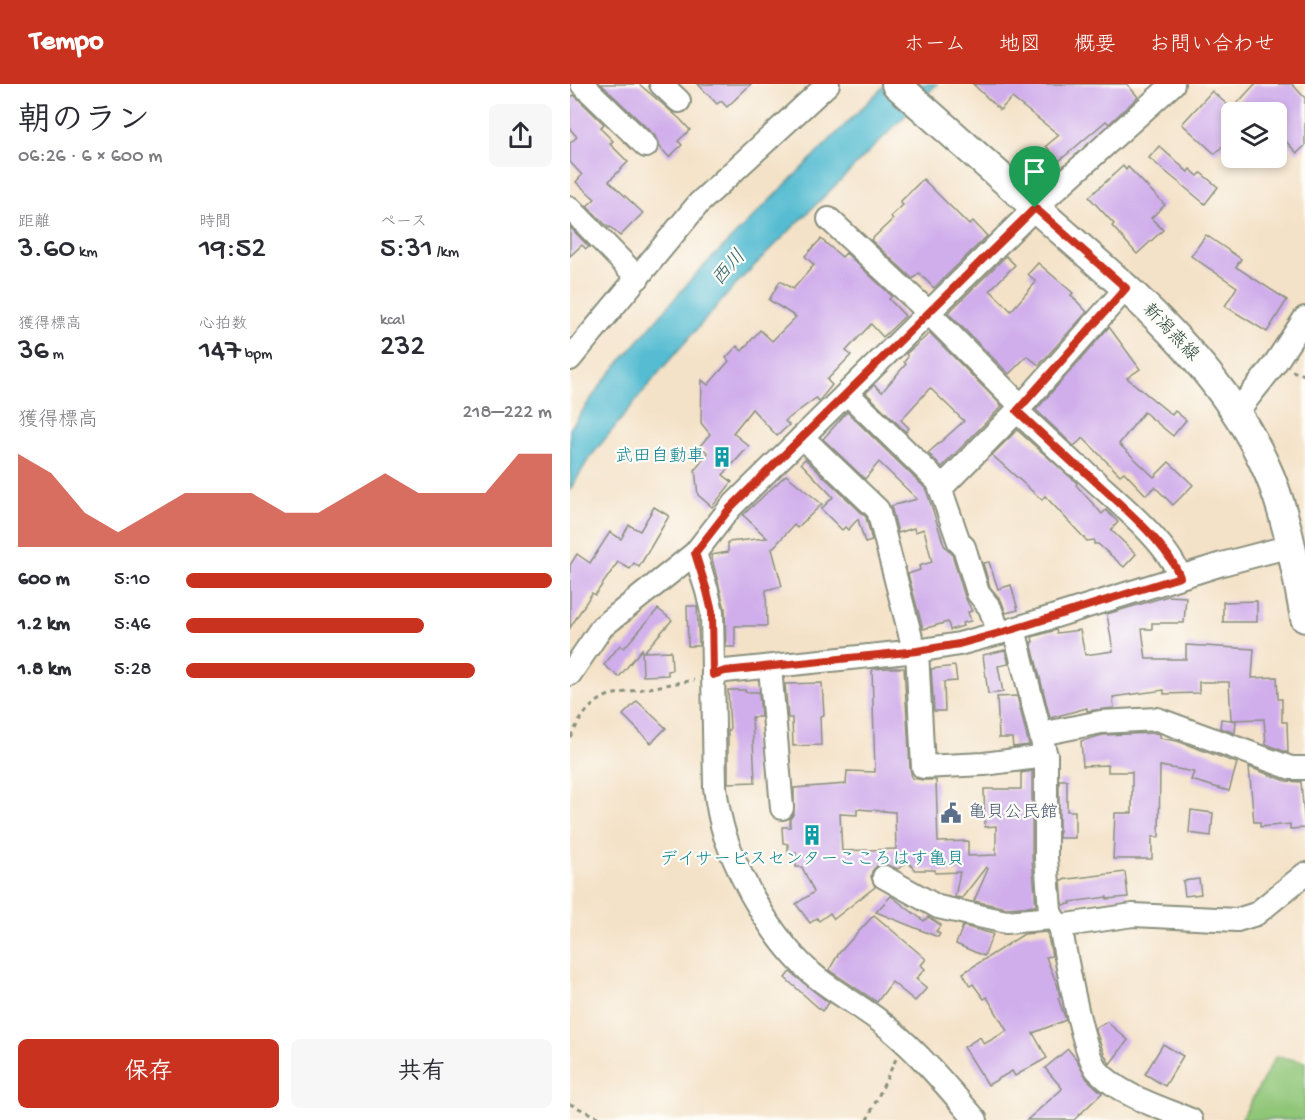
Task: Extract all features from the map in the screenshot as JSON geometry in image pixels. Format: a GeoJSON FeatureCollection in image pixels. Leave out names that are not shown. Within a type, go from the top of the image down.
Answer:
{"type":"FeatureCollection","features":[{"type":"Feature","properties":{"kind":"main road","name":"新潟燕線"},"geometry":{"type":"LineString","coordinates":[[896,84],[1161,320],[1201,364],[1236,413],[1264,463],[1279,502],[1305,618]]}},
{"type":"Feature","properties":{"kind":"street"},"geometry":{"type":"LineString","coordinates":[[582,84],[646,146]]}},
{"type":"Feature","properties":{"kind":"street"},"geometry":{"type":"LineString","coordinates":[[570,359],[699,203],[828,84]]}},
{"type":"Feature","properties":{"kind":"street"},"geometry":{"type":"LineString","coordinates":[[570,674],[602,627],[695,553],[730,508],[1035,208],[1173,84]]}},
{"type":"Feature","properties":{"kind":"street"},"geometry":{"type":"LineString","coordinates":[[662,85],[679,101]]}},
{"type":"Feature","properties":{"kind":"street"},"geometry":{"type":"LineString","coordinates":[[570,208],[638,278]]}},
{"type":"Feature","properties":{"kind":"street"},"geometry":{"type":"LineString","coordinates":[[829,219],[928,313],[1074,464],[1081,468],[1156,540],[1174,563],[1180,577]]}},
{"type":"Feature","properties":{"kind":"street"},"geometry":{"type":"LineString","coordinates":[[941,488],[1019,409],[1126,288]]}},
{"type":"Feature","properties":{"kind":"street"},"geometry":{"type":"LineString","coordinates":[[1236,413],[1274,365],[1305,318]]}},
{"type":"Feature","properties":{"kind":"street"},"geometry":{"type":"LineString","coordinates":[[848,393],[938,482],[959,542],[964,547],[978,593],[1006,631],[1043,745],[1050,911],[1057,922],[1092,1063],[1098,1071],[1128,1094],[1191,1120]]}},
{"type":"Feature","properties":{"kind":"street"},"geometry":{"type":"LineString","coordinates":[[802,437],[878,510],[911,638],[917,651],[923,767],[984,764],[1043,745],[1101,722],[1157,719],[1291,768],[1305,768]]}},
{"type":"Feature","properties":{"kind":"street"},"geometry":{"type":"LineString","coordinates":[[713,675],[725,671],[917,651],[959,644],[1290,546]]}},
{"type":"Feature","properties":{"kind":"street"},"geometry":{"type":"LineString","coordinates":[[695,553],[712,612],[715,787],[718,812],[735,861],[768,921],[795,956],[814,975],[878,1019],[904,1041],[925,1061],[976,1120]]}},
{"type":"Feature","properties":{"kind":"street"},"geometry":{"type":"LineString","coordinates":[[770,667],[782,808]]}},
{"type":"Feature","properties":{"kind":"street"},"geometry":{"type":"LineString","coordinates":[[884,877],[938,907],[1006,922],[1057,922],[1133,915],[1246,919],[1256,914],[1305,873]]}},
{"type":"Feature","properties":{"kind":"path"},"geometry":{"type":"LineString","coordinates":[[570,737],[587,708],[603,698],[713,675]]}},
{"type":"Feature","properties":{"kind":"path"},"geometry":{"type":"LineString","coordinates":[[867,1120],[904,1041]]}},
{"type":"Feature","properties":{"kind":"path"},"geometry":{"type":"LineString","coordinates":[[570,1104],[604,1120]]}},
{"type":"Feature","properties":{"kind":"green space"},"geometry":{"type":"Polygon","coordinates":[[[1276,1056],[1305,1062],[1305,1120],[1241,1120],[1276,1056]]]}},
{"type":"Feature","properties":{"kind":"water","name":"西川"},"geometry":{"type":"Polygon","coordinates":[[[886,84],[937,84],[738,282],[660,371],[588,460],[570,490],[570,429],[602,383],[695,275],[886,84]]]}},
{"type":"Feature","properties":{"kind":"building"},"geometry":{"type":"Polygon","coordinates":[[[601,84],[639,84],[690,130],[678,141],[682,145],[669,157],[659,146],[655,136],[601,84]]]}},
{"type":"Feature","properties":{"kind":"building"},"geometry":{"type":"Polygon","coordinates":[[[698,84],[751,84],[727,107],[721,101],[717,104],[698,84]]]}},
{"type":"Feature","properties":{"kind":"building"},"geometry":{"type":"Polygon","coordinates":[[[973,84],[1127,84],[1138,97],[1109,124],[1106,121],[1059,161],[1046,146],[1059,135],[1012,98],[1000,110],[973,84]]]}},
{"type":"Feature","properties":{"kind":"building"},"geometry":{"type":"Polygon","coordinates":[[[1255,84],[1292,84],[1305,98],[1305,146],[1297,153],[1287,143],[1287,102],[1238,102],[1255,84]]]}},
{"type":"Feature","properties":{"kind":"building"},"geometry":{"type":"Polygon","coordinates":[[[1212,91],[1224,102],[1221,102],[1221,148],[1215,154],[1182,124],[1212,91]]]}},
{"type":"Feature","properties":{"kind":"building"},"geometry":{"type":"Polygon","coordinates":[[[574,95],[604,124],[600,128],[613,141],[610,144],[628,162],[609,181],[643,213],[620,236],[587,206],[595,199],[576,182],[582,175],[570,162],[570,143],[577,137],[570,129],[570,98],[574,95]]]}},
{"type":"Feature","properties":{"kind":"building"},"geometry":{"type":"Polygon","coordinates":[[[1159,146],[1188,172],[1190,169],[1198,176],[1201,173],[1218,187],[1205,204],[1149,158],[1159,146]]]}},
{"type":"Feature","properties":{"kind":"building"},"geometry":{"type":"Polygon","coordinates":[[[1123,166],[1126,170],[1128,167],[1165,205],[1151,218],[1163,230],[1137,254],[1089,197],[1123,166]]]}},
{"type":"Feature","properties":{"kind":"building"},"geometry":{"type":"Polygon","coordinates":[[[923,179],[969,225],[973,221],[987,236],[934,288],[919,273],[913,279],[871,240],[893,219],[891,216],[903,205],[900,202],[923,179]]]}},
{"type":"Feature","properties":{"kind":"building"},"geometry":{"type":"Polygon","coordinates":[[[570,227],[589,247],[586,249],[582,245],[570,256],[570,227]]]}},
{"type":"Feature","properties":{"kind":"building"},"geometry":{"type":"Polygon","coordinates":[[[1206,235],[1241,259],[1236,267],[1287,300],[1267,332],[1225,306],[1237,287],[1191,256],[1206,235]]]}},
{"type":"Feature","properties":{"kind":"building"},"geometry":{"type":"Polygon","coordinates":[[[821,239],[842,257],[846,253],[892,296],[889,299],[905,316],[883,337],[871,324],[846,351],[851,355],[827,380],[832,385],[819,401],[816,398],[785,421],[789,425],[777,436],[752,409],[733,433],[749,446],[723,475],[732,482],[712,507],[698,495],[695,470],[708,453],[700,446],[710,434],[701,423],[702,380],[708,385],[729,361],[726,358],[737,346],[742,351],[760,330],[772,341],[796,317],[769,300],[780,281],[793,289],[814,265],[805,256],[821,239]]]}},
{"type":"Feature","properties":{"kind":"building"},"geometry":{"type":"Polygon","coordinates":[[[1006,256],[1015,265],[990,290],[1011,311],[1036,282],[1028,274],[1038,263],[1073,293],[1071,295],[1087,312],[1039,365],[1027,356],[1009,374],[948,313],[1006,256]]]}},
{"type":"Feature","properties":{"kind":"building"},"geometry":{"type":"Polygon","coordinates":[[[1109,327],[1140,369],[1127,378],[1172,415],[1175,411],[1186,420],[1173,436],[1144,412],[1119,444],[1154,477],[1169,462],[1193,485],[1173,505],[1155,487],[1146,495],[1124,472],[1120,475],[1083,438],[1074,446],[1036,410],[1109,327]]]}},
{"type":"Feature","properties":{"kind":"building"},"geometry":{"type":"Polygon","coordinates":[[[930,333],[1002,406],[942,467],[928,453],[964,421],[930,388],[901,420],[909,428],[906,432],[866,393],[874,385],[882,392],[906,364],[904,362],[908,357],[906,354],[930,333]]]}},
{"type":"Feature","properties":{"kind":"building"},"geometry":{"type":"Polygon","coordinates":[[[847,412],[926,489],[944,545],[952,554],[965,597],[972,611],[968,612],[971,621],[962,623],[963,626],[950,630],[948,622],[923,629],[908,574],[920,570],[919,566],[932,562],[924,529],[915,532],[914,528],[898,533],[891,506],[917,499],[879,462],[865,479],[823,439],[847,412]]]}},
{"type":"Feature","properties":{"kind":"building"},"geometry":{"type":"Polygon","coordinates":[[[1017,430],[1077,483],[1076,485],[1102,514],[1106,510],[1118,522],[1111,530],[1136,554],[1124,567],[1098,544],[1094,544],[1094,540],[1087,541],[1045,496],[1042,500],[992,455],[1017,430]]]}},
{"type":"Feature","properties":{"kind":"building"},"geometry":{"type":"Polygon","coordinates":[[[805,459],[866,517],[872,541],[865,543],[858,519],[848,530],[845,527],[842,530],[821,509],[833,497],[801,463],[805,459]]]}},
{"type":"Feature","properties":{"kind":"building"},"geometry":{"type":"Polygon","coordinates":[[[786,475],[822,504],[797,528],[794,525],[772,549],[782,586],[766,590],[767,626],[735,626],[735,647],[726,647],[725,609],[711,555],[728,552],[728,542],[767,538],[743,515],[786,475]]]}},
{"type":"Feature","properties":{"kind":"building"},"geometry":{"type":"Polygon","coordinates":[[[654,507],[669,516],[639,567],[634,563],[630,569],[618,562],[595,595],[592,593],[570,628],[570,565],[577,554],[590,563],[610,532],[621,539],[629,525],[640,531],[654,507]]]}},
{"type":"Feature","properties":{"kind":"building"},"geometry":{"type":"Polygon","coordinates":[[[989,562],[998,589],[1011,585],[1018,610],[1006,613],[1001,600],[990,587],[983,563],[989,562]]]}},
{"type":"Feature","properties":{"kind":"building"},"geometry":{"type":"Polygon","coordinates":[[[1168,596],[1186,597],[1184,623],[1152,623],[1152,629],[1142,629],[1146,659],[1186,659],[1186,645],[1254,649],[1252,678],[1277,677],[1278,699],[1282,699],[1282,722],[1287,722],[1288,753],[1266,744],[1264,719],[1231,720],[1229,682],[1199,682],[1199,693],[1164,694],[1164,690],[1113,697],[1114,708],[1087,711],[1087,708],[1050,718],[1031,642],[1033,642],[1032,637],[1056,630],[1057,633],[1080,630],[1085,655],[1113,651],[1107,614],[1168,596]]]}},
{"type":"Feature","properties":{"kind":"building"},"geometry":{"type":"Polygon","coordinates":[[[1257,601],[1257,622],[1223,622],[1223,602],[1257,601]]]}},
{"type":"Feature","properties":{"kind":"building"},"geometry":{"type":"Polygon","coordinates":[[[687,606],[697,606],[699,646],[688,646],[687,606]]]}},
{"type":"Feature","properties":{"kind":"building"},"geometry":{"type":"Polygon","coordinates":[[[658,609],[672,620],[644,652],[671,651],[672,670],[668,671],[668,675],[643,676],[642,649],[619,677],[604,665],[620,645],[624,648],[658,609]]]}},
{"type":"Feature","properties":{"kind":"building"},"geometry":{"type":"Polygon","coordinates":[[[1005,650],[1009,664],[998,666],[1003,692],[988,694],[983,655],[1005,650]]]}},
{"type":"Feature","properties":{"kind":"building"},"geometry":{"type":"Polygon","coordinates":[[[955,666],[957,681],[944,682],[945,711],[934,711],[931,669],[955,666]]]}},
{"type":"Feature","properties":{"kind":"building"},"geometry":{"type":"Polygon","coordinates":[[[904,668],[910,768],[912,778],[936,780],[938,842],[968,841],[968,856],[996,855],[996,826],[985,827],[984,789],[1021,789],[1021,773],[1032,771],[1032,858],[1036,906],[1007,908],[974,901],[988,869],[986,867],[962,898],[955,897],[960,872],[935,873],[935,870],[915,870],[908,862],[898,869],[884,864],[877,866],[872,871],[871,877],[875,887],[834,919],[830,913],[819,921],[817,918],[810,923],[796,904],[814,892],[802,867],[796,867],[796,853],[788,854],[788,844],[783,843],[782,827],[790,827],[790,819],[794,813],[794,788],[846,784],[847,771],[875,772],[872,669],[904,668]],[[857,809],[857,815],[840,814],[842,851],[896,849],[895,812],[857,809]]]}},
{"type":"Feature","properties":{"kind":"building"},"geometry":{"type":"Polygon","coordinates":[[[822,683],[824,715],[820,716],[821,745],[793,746],[792,718],[788,718],[785,684],[822,683]]]}},
{"type":"Feature","properties":{"kind":"building"},"geometry":{"type":"Polygon","coordinates":[[[728,690],[759,692],[761,717],[752,717],[755,782],[728,783],[728,730],[730,730],[728,690]]]}},
{"type":"Feature","properties":{"kind":"building"},"geometry":{"type":"Polygon","coordinates":[[[1017,696],[1029,745],[1013,747],[1012,738],[999,738],[997,697],[1017,696]]]}},
{"type":"Feature","properties":{"kind":"building"},"geometry":{"type":"Polygon","coordinates":[[[637,701],[666,728],[651,743],[623,715],[637,701]]]}},
{"type":"Feature","properties":{"kind":"building"},"geometry":{"type":"Polygon","coordinates":[[[1221,719],[1236,721],[1235,733],[1220,728],[1221,719]]]}},
{"type":"Feature","properties":{"kind":"building"},"geometry":{"type":"Polygon","coordinates":[[[1160,734],[1160,738],[1177,741],[1237,763],[1229,791],[1191,780],[1194,772],[1160,766],[1159,837],[1152,837],[1152,859],[1113,859],[1115,813],[1132,813],[1132,772],[1108,772],[1108,765],[1083,766],[1081,741],[1103,735],[1160,734]]]}},
{"type":"Feature","properties":{"kind":"building"},"geometry":{"type":"Polygon","coordinates":[[[1249,767],[1286,781],[1301,782],[1305,828],[1290,829],[1290,824],[1260,827],[1260,822],[1254,822],[1249,767]]]}},
{"type":"Feature","properties":{"kind":"building"},"geometry":{"type":"Polygon","coordinates":[[[1059,780],[1067,780],[1067,811],[1075,811],[1075,838],[1059,838],[1059,780]]]}},
{"type":"Feature","properties":{"kind":"building"},"geometry":{"type":"Polygon","coordinates":[[[1191,810],[1213,813],[1211,836],[1189,833],[1191,810]]]}},
{"type":"Feature","properties":{"kind":"building"},"geometry":{"type":"Polygon","coordinates":[[[1125,872],[1128,897],[1107,899],[1107,897],[1063,905],[1061,880],[1125,872]]]}},
{"type":"Feature","properties":{"kind":"building"},"geometry":{"type":"Polygon","coordinates":[[[1199,879],[1201,894],[1185,896],[1183,881],[1199,879]]]}},
{"type":"Feature","properties":{"kind":"building"},"geometry":{"type":"Polygon","coordinates":[[[891,896],[924,921],[928,917],[941,925],[936,931],[940,934],[938,937],[876,912],[891,896]]]}},
{"type":"Feature","properties":{"kind":"building"},"geometry":{"type":"Polygon","coordinates":[[[874,915],[926,959],[921,965],[925,969],[916,979],[927,988],[915,1001],[892,982],[877,1002],[829,970],[839,953],[874,915]]]}},
{"type":"Feature","properties":{"kind":"building"},"geometry":{"type":"Polygon","coordinates":[[[963,926],[993,934],[984,956],[956,944],[963,926]]]}},
{"type":"Feature","properties":{"kind":"building"},"geometry":{"type":"Polygon","coordinates":[[[1047,932],[1052,956],[1046,957],[1058,987],[1060,997],[1058,998],[1066,1020],[1033,1033],[1047,1058],[1015,1076],[1012,1071],[988,1085],[964,1047],[980,1037],[984,1044],[1007,1031],[987,997],[984,999],[973,984],[970,986],[963,973],[1024,934],[1047,932]]]}},
{"type":"Feature","properties":{"kind":"building"},"geometry":{"type":"Polygon","coordinates":[[[790,972],[829,1003],[822,1011],[785,978],[790,972]]]}},
{"type":"Feature","properties":{"kind":"building"},"geometry":{"type":"Polygon","coordinates":[[[1107,1022],[1128,1040],[1110,1064],[1095,1028],[1107,1022]]]}},
{"type":"Feature","properties":{"kind":"building"},"geometry":{"type":"Polygon","coordinates":[[[1163,1044],[1183,1056],[1165,1086],[1145,1074],[1163,1044]]]}},
{"type":"Feature","properties":{"kind":"building"},"geometry":{"type":"Polygon","coordinates":[[[1068,1049],[1087,1079],[1102,1093],[1074,1120],[1027,1120],[1061,1090],[1062,1088],[1045,1068],[1068,1049]]]}},
{"type":"Feature","properties":{"kind":"place","name":"武田自動車"},"geometry":{"type":"Point","coordinates":[722,457]}},
{"type":"Feature","properties":{"kind":"place","name":"亀貝公民館"},"geometry":{"type":"Point","coordinates":[951,813]}},
{"type":"Feature","properties":{"kind":"place","name":"デイサービスセンターこころはす亀貝"},"geometry":{"type":"Point","coordinates":[812,835]}},
{"type":"Feature","properties":{"kind":"route"},"geometry":{"type":"LineString","coordinates":[[1035,208],[1126,288],[1017,411],[1156,540],[1174,563],[1180,577],[959,644],[917,651],[725,671],[713,675],[712,612],[695,553],[730,508],[1035,208]]}}]}
